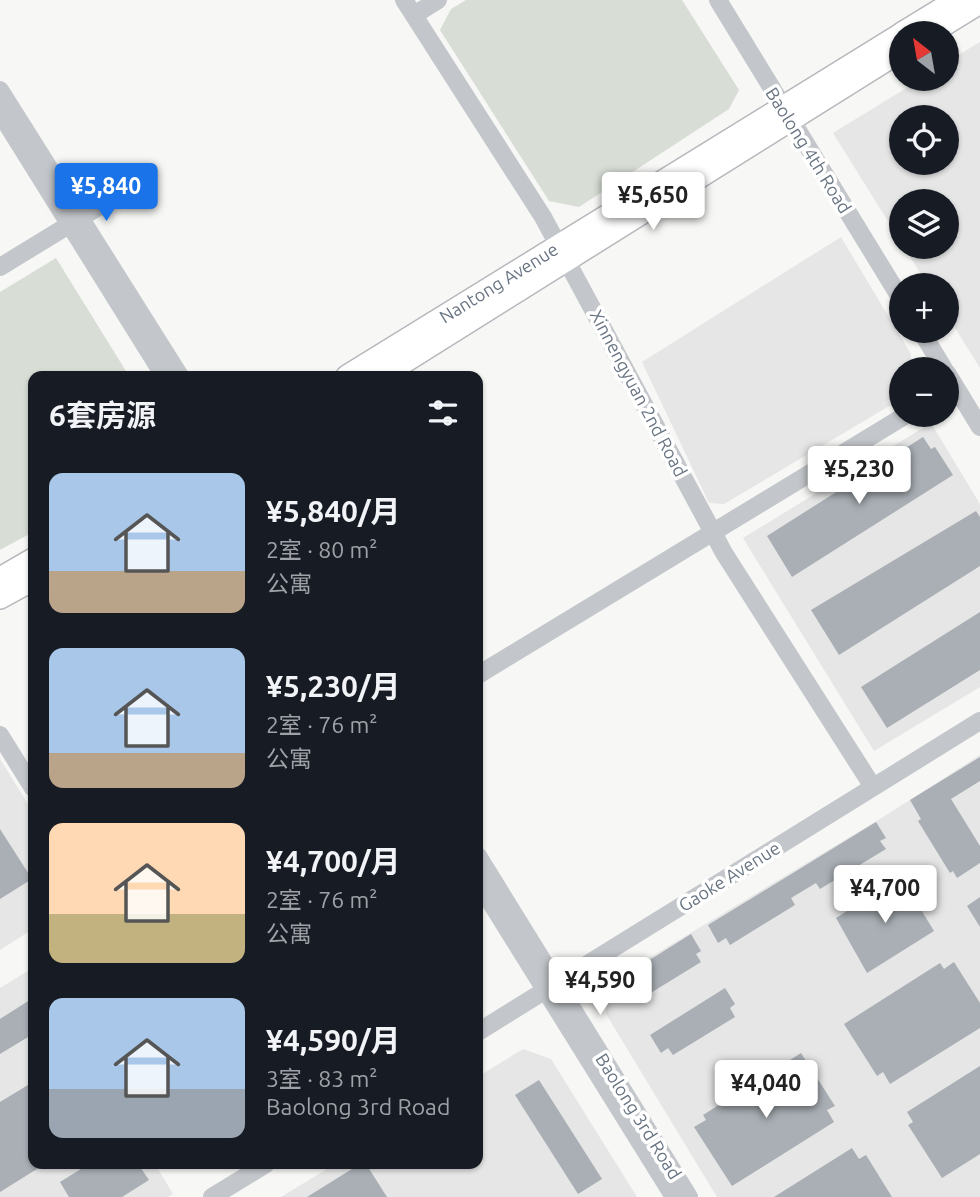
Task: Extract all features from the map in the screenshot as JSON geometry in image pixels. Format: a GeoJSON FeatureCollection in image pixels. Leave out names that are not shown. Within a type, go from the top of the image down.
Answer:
{"type":"FeatureCollection","features":[{"type":"Feature","properties":{"kind":"main road","name":"Nantong Avenue"},"geometry":{"type":"LineString","coordinates":[[922,21],[956,0]]}},
{"type":"Feature","properties":{"kind":"main road"},"geometry":{"type":"LineString","coordinates":[[951,21],[980,3]]}},
{"type":"Feature","properties":{"kind":"main road","name":"Nantong Avenue"},"geometry":{"type":"LineString","coordinates":[[389,371],[564,254],[787,113],[889,42]]}},
{"type":"Feature","properties":{"kind":"main road","name":"Nantong Avenue"},"geometry":{"type":"LineString","coordinates":[[787,113],[889,58]]}},
{"type":"Feature","properties":{"kind":"main road","name":"Nantong Avenue"},"geometry":{"type":"LineString","coordinates":[[356,371],[564,254]]}},
{"type":"Feature","properties":{"kind":"main road"},"geometry":{"type":"LineString","coordinates":[[0,578],[28,562]]}},
{"type":"Feature","properties":{"kind":"main road"},"geometry":{"type":"LineString","coordinates":[[0,598],[28,583]]}},
{"type":"Feature","properties":{"kind":"street"},"geometry":{"type":"LineString","coordinates":[[409,7],[438,0]]}},
{"type":"Feature","properties":{"kind":"street","name":"Baolong 4th Road"},"geometry":{"type":"LineString","coordinates":[[718,0],[889,279]]}},
{"type":"Feature","properties":{"kind":"street","name":"Xinnengyuan 2nd Road"},"geometry":{"type":"LineString","coordinates":[[409,7],[564,254],[713,532],[873,787]]}},
{"type":"Feature","properties":{"kind":"street"},"geometry":{"type":"LineString","coordinates":[[0,90],[161,371]]}},
{"type":"Feature","properties":{"kind":"street"},"geometry":{"type":"LineString","coordinates":[[0,113],[177,371]]}},
{"type":"Feature","properties":{"kind":"street"},"geometry":{"type":"LineString","coordinates":[[0,267],[113,198]]}},
{"type":"Feature","properties":{"kind":"street"},"geometry":{"type":"LineString","coordinates":[[959,396],[980,427]]}},
{"type":"Feature","properties":{"kind":"street"},"geometry":{"type":"LineString","coordinates":[[483,672],[889,425]]}},
{"type":"Feature","properties":{"kind":"street","name":"Gaoke Avenue"},"geometry":{"type":"LineString","coordinates":[[483,1029],[980,721]]}},
{"type":"Feature","properties":{"kind":"street"},"geometry":{"type":"LineString","coordinates":[[0,735],[28,780]]}},
{"type":"Feature","properties":{"kind":"street","name":"Baolong 3rd Road"},"geometry":{"type":"LineString","coordinates":[[483,865],[674,1197]]}},
{"type":"Feature","properties":{"kind":"street","name":"Baolong 3rd Road"},"geometry":{"type":"LineString","coordinates":[[483,888],[689,1197]]}},
{"type":"Feature","properties":{"kind":"street"},"geometry":{"type":"LineString","coordinates":[[212,1197],[257,1169]]}},
{"type":"Feature","properties":{"kind":"shaded area"},"geometry":{"type":"Polygon","coordinates":[[[466,0],[682,0],[739,90],[729,109],[579,207],[549,201],[440,30],[451,9],[466,0]]]}},
{"type":"Feature","properties":{"kind":"shaded area"},"geometry":{"type":"Polygon","coordinates":[[[980,42],[980,368],[959,334],[959,273],[920,273],[912,259],[959,259],[959,189],[889,189],[889,223],[833,133],[901,91],[959,91],[959,55],[980,42]]]}},
{"type":"Feature","properties":{"kind":"shaded area"},"geometry":{"type":"Polygon","coordinates":[[[841,237],[889,317],[889,343],[904,343],[911,354],[911,357],[889,357],[889,406],[724,504],[709,503],[642,362],[841,237]]]}},
{"type":"Feature","properties":{"kind":"shaded area"},"geometry":{"type":"Polygon","coordinates":[[[56,258],[126,371],[28,371],[28,535],[0,550],[0,292],[56,258]]]}},
{"type":"Feature","properties":{"kind":"shaded area"},"geometry":{"type":"Polygon","coordinates":[[[924,427],[933,427],[980,504],[980,687],[874,751],[743,538],[924,427]]]}},
{"type":"Feature","properties":{"kind":"shaded area"},"geometry":{"type":"Polygon","coordinates":[[[980,755],[980,1197],[717,1197],[606,1014],[609,982],[888,814],[980,755]]]}},
{"type":"Feature","properties":{"kind":"shaded area"},"geometry":{"type":"Polygon","coordinates":[[[0,759],[28,804],[28,932],[0,950],[0,759]]]}},
{"type":"Feature","properties":{"kind":"shaded area"},"geometry":{"type":"Polygon","coordinates":[[[28,971],[28,1169],[158,1169],[173,1194],[168,1197],[0,1197],[0,988],[28,971]]]}},
{"type":"Feature","properties":{"kind":"shaded area"},"geometry":{"type":"Polygon","coordinates":[[[523,1049],[551,1059],[637,1197],[281,1197],[327,1169],[483,1169],[483,1074],[523,1049]]]}},
{"type":"Feature","properties":{"kind":"building"},"geometry":{"type":"Polygon","coordinates":[[[923,437],[931,449],[935,447],[953,475],[792,577],[767,536],[923,437]]]}},
{"type":"Feature","properties":{"kind":"building"},"geometry":{"type":"Polygon","coordinates":[[[976,511],[980,517],[980,566],[839,655],[811,610],[976,511]]]}},
{"type":"Feature","properties":{"kind":"building"},"geometry":{"type":"Polygon","coordinates":[[[980,612],[980,670],[887,728],[861,687],[980,612]]]}},
{"type":"Feature","properties":{"kind":"building"},"geometry":{"type":"Polygon","coordinates":[[[980,757],[980,781],[951,799],[980,846],[980,863],[957,878],[953,871],[950,873],[918,821],[921,819],[910,800],[980,757]]]}},
{"type":"Feature","properties":{"kind":"building"},"geometry":{"type":"Polygon","coordinates":[[[876,822],[886,838],[880,841],[886,849],[820,889],[816,883],[791,898],[795,905],[730,945],[726,938],[718,943],[708,925],[876,822]]]}},
{"type":"Feature","properties":{"kind":"building"},"geometry":{"type":"Polygon","coordinates":[[[0,829],[28,873],[28,882],[0,899],[0,829]]]}},
{"type":"Feature","properties":{"kind":"building"},"geometry":{"type":"Polygon","coordinates":[[[901,877],[934,931],[867,973],[836,918],[901,877]]]}},
{"type":"Feature","properties":{"kind":"building"},"geometry":{"type":"Polygon","coordinates":[[[980,897],[980,927],[967,906],[980,897]]]}},
{"type":"Feature","properties":{"kind":"building"},"geometry":{"type":"Polygon","coordinates":[[[691,934],[701,951],[696,954],[701,962],[636,1002],[631,995],[624,1000],[613,983],[691,934]]]}},
{"type":"Feature","properties":{"kind":"building"},"geometry":{"type":"Polygon","coordinates":[[[954,962],[980,1003],[980,1028],[890,1084],[883,1072],[877,1076],[844,1024],[940,963],[944,969],[954,962]]]}},
{"type":"Feature","properties":{"kind":"building"},"geometry":{"type":"Polygon","coordinates":[[[725,988],[735,1004],[730,1008],[735,1017],[673,1055],[668,1048],[661,1053],[650,1035],[725,988]]]}},
{"type":"Feature","properties":{"kind":"building"},"geometry":{"type":"Polygon","coordinates":[[[28,1001],[28,1037],[0,1054],[0,1019],[28,1001]]]}},
{"type":"Feature","properties":{"kind":"building"},"geometry":{"type":"Polygon","coordinates":[[[801,1053],[835,1106],[827,1110],[834,1122],[732,1186],[694,1127],[706,1120],[703,1115],[801,1053]]]}},
{"type":"Feature","properties":{"kind":"building"},"geometry":{"type":"Polygon","coordinates":[[[980,1066],[980,1154],[942,1178],[908,1125],[913,1122],[907,1112],[980,1066]]]}},
{"type":"Feature","properties":{"kind":"building"},"geometry":{"type":"Polygon","coordinates":[[[539,1080],[602,1179],[578,1194],[515,1095],[539,1080]]]}},
{"type":"Feature","properties":{"kind":"building"},"geometry":{"type":"Polygon","coordinates":[[[28,1085],[28,1169],[37,1169],[0,1192],[0,1102],[28,1085]]]}},
{"type":"Feature","properties":{"kind":"building"},"geometry":{"type":"Polygon","coordinates":[[[852,1148],[859,1159],[866,1155],[892,1197],[774,1197],[852,1148]]]}},
{"type":"Feature","properties":{"kind":"building"},"geometry":{"type":"Polygon","coordinates":[[[81,1169],[141,1169],[149,1180],[122,1197],[69,1197],[60,1182],[81,1169]]]}},
{"type":"Feature","properties":{"kind":"building"},"geometry":{"type":"Polygon","coordinates":[[[352,1169],[369,1169],[387,1197],[307,1197],[352,1169]]]}}]}
